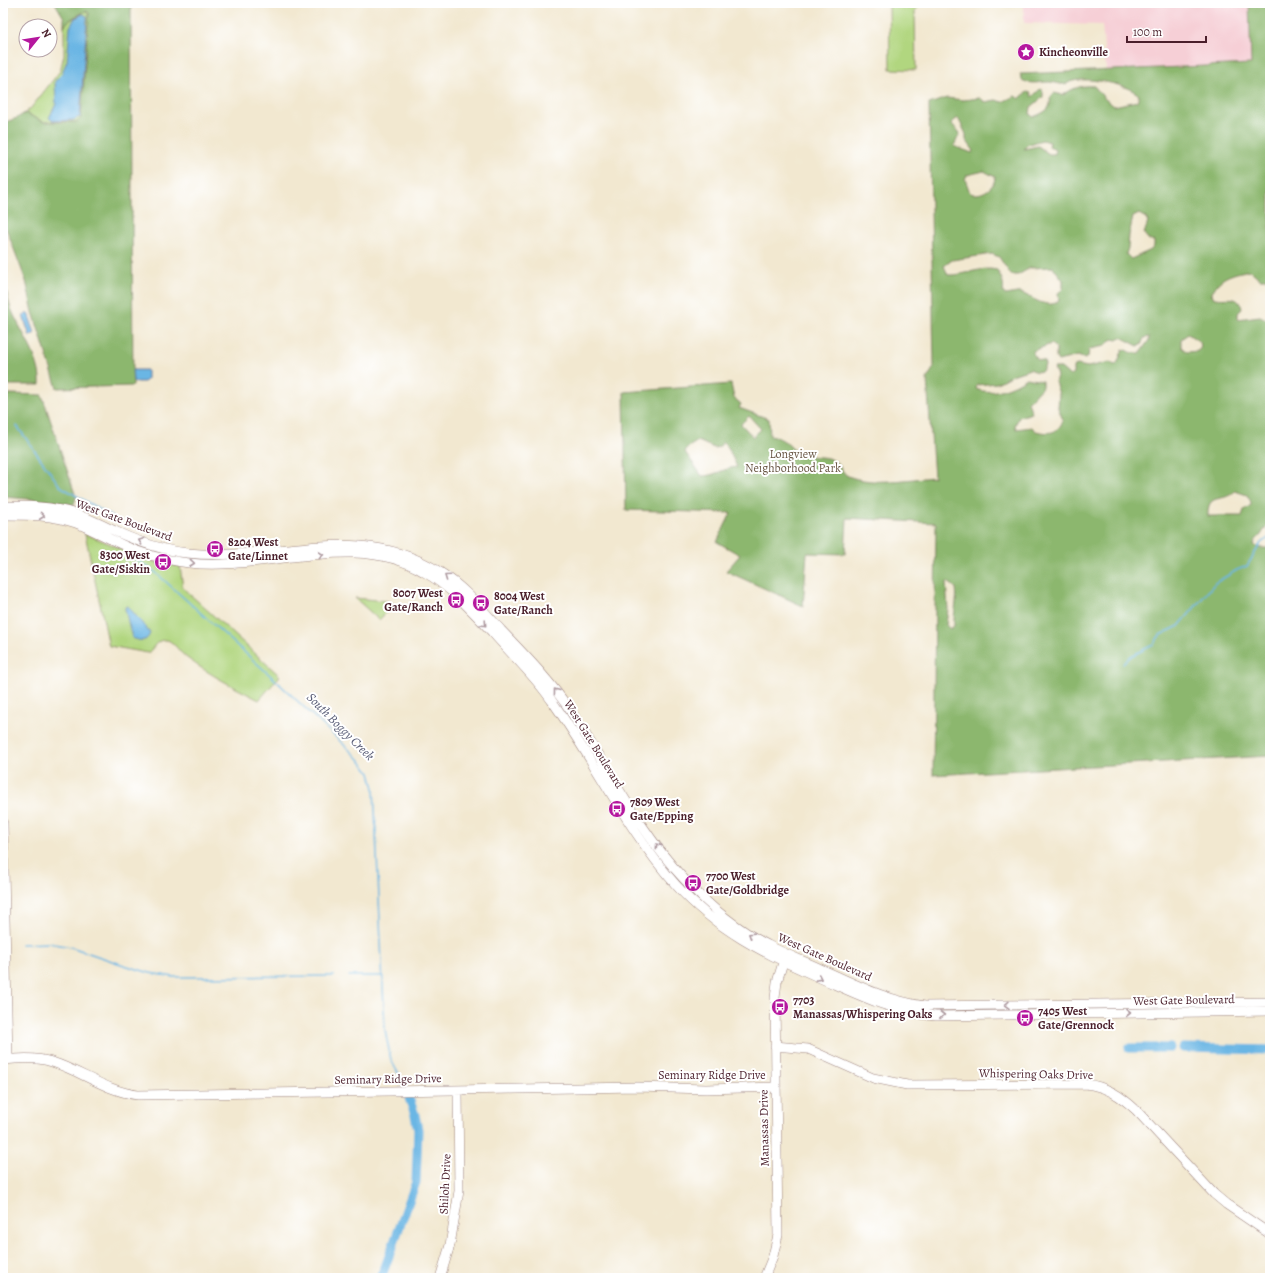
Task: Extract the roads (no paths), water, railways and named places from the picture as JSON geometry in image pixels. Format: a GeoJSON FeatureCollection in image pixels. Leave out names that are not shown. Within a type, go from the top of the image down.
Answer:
{"type":"FeatureCollection","features":[{"type":"Feature","properties":{"kind":"main road","name":"West Gate Boulevard"},"geometry":{"type":"LineString","coordinates":[[3,506],[38,507],[75,513],[138,540],[165,550],[178,552],[220,555],[333,544],[358,545],[384,548],[403,554],[436,570],[462,588],[549,683],[574,717],[608,774],[644,827],[682,878],[706,902],[729,920],[784,958],[883,1006],[918,1014],[1270,1011]]}},
{"type":"Feature","properties":{"kind":"main road","name":"West Gate Boulevard"},"geometry":{"type":"LineString","coordinates":[[3,515],[38,516],[61,519],[76,523],[136,550],[185,562],[207,565],[334,554],[366,555],[401,561],[423,571],[442,584],[471,609],[543,688],[604,783],[658,863],[675,884],[697,906],[724,928],[747,943],[784,958],[890,998],[925,1006],[1270,1002]]}},
{"type":"Feature","properties":{"kind":"main road"},"geometry":{"type":"LineString","coordinates":[[3,823],[6,1060]]}},
{"type":"Feature","properties":{"kind":"main road","name":"Manassas Drive"},"geometry":{"type":"LineString","coordinates":[[764,1278],[773,1256],[778,1235],[775,998],[777,982],[784,958]]}},
{"type":"Feature","properties":{"kind":"main road","name":"Whispering Oaks Drive"},"geometry":{"type":"LineString","coordinates":[[775,1046],[808,1049],[873,1078],[907,1085],[1084,1084],[1105,1089],[1120,1096],[1136,1110],[1226,1204],[1270,1234]]}},
{"type":"Feature","properties":{"kind":"main road","name":"Seminary Ridge Drive"},"geometry":{"type":"LineString","coordinates":[[6,1060],[30,1059],[52,1062],[105,1085],[133,1094],[638,1087],[706,1089],[775,1087]]}},
{"type":"Feature","properties":{"kind":"main road","name":"Shiloh Drive"},"geometry":{"type":"LineString","coordinates":[[440,1278],[450,1245],[459,1191],[458,1090]]}},
{"type":"Feature","properties":{"kind":"water"},"geometry":{"type":"Polygon","coordinates":[[[83,14],[87,16],[87,18],[80,117],[73,120],[53,121],[49,118],[56,104],[55,81],[61,75],[67,61],[70,27],[75,18],[83,14]]]}},
{"type":"Feature","properties":{"kind":"water"},"geometry":{"type":"Polygon","coordinates":[[[28,313],[35,333],[30,336],[23,316],[28,313]]]}},
{"type":"Feature","properties":{"kind":"water"},"geometry":{"type":"Polygon","coordinates":[[[132,370],[147,370],[147,380],[144,382],[134,382],[132,370]]]}},
{"type":"Feature","properties":{"kind":"water"},"geometry":{"type":"Polygon","coordinates":[[[128,606],[150,633],[145,640],[132,638],[125,609],[125,607],[128,606]]]}},
{"type":"Feature","properties":{"kind":"waterway","name":"South Boggy Creek"},"geometry":{"type":"LineString","coordinates":[[17,426],[60,486],[119,521]]}},
{"type":"Feature","properties":{"kind":"waterway"},"geometry":{"type":"LineString","coordinates":[[1123,664],[1131,656],[1153,645],[1160,635],[1179,626],[1215,583],[1247,566],[1261,543],[1270,537]]}},
{"type":"Feature","properties":{"kind":"waterway","name":"South Boggy Creek"},"geometry":{"type":"LineString","coordinates":[[129,555],[155,572],[271,676],[359,759],[370,773],[374,788],[385,1030],[391,1060],[404,1084]]}},
{"type":"Feature","properties":{"kind":"waterway"},"geometry":{"type":"LineString","coordinates":[[21,944],[49,943],[71,947],[150,973],[174,977],[334,976]]}},
{"type":"Feature","properties":{"kind":"waterway"},"geometry":{"type":"LineString","coordinates":[[349,976],[383,976]]}},
{"type":"Feature","properties":{"kind":"waterway"},"geometry":{"type":"LineString","coordinates":[[1129,1048],[1170,1048]]}},
{"type":"Feature","properties":{"kind":"waterway"},"geometry":{"type":"LineString","coordinates":[[1183,1048],[1270,1050]]}},
{"type":"Feature","properties":{"kind":"waterway","name":"South Boggy Creek"},"geometry":{"type":"LineString","coordinates":[[381,1278],[416,1182],[418,1130],[409,1098]]}},
{"type":"Feature","properties":{"kind":"place","name":"Kincheonville"},"geometry":{"type":"Point","coordinates":[1026,52]}},
{"type":"Feature","properties":{"kind":"place","name":"8204 West Gate/Linnet"},"geometry":{"type":"Point","coordinates":[215,549]}},
{"type":"Feature","properties":{"kind":"place","name":"8300 West Gate/Siskin"},"geometry":{"type":"Point","coordinates":[163,562]}},
{"type":"Feature","properties":{"kind":"place","name":"8007 West Gate/Ranch"},"geometry":{"type":"Point","coordinates":[456,600]}},
{"type":"Feature","properties":{"kind":"place","name":"8004 West Gate/Ranch"},"geometry":{"type":"Point","coordinates":[481,603]}},
{"type":"Feature","properties":{"kind":"place","name":"7809 West Gate/Epping"},"geometry":{"type":"Point","coordinates":[617,809]}},
{"type":"Feature","properties":{"kind":"place","name":"7700 West Gate/Goldbridge"},"geometry":{"type":"Point","coordinates":[693,883]}},
{"type":"Feature","properties":{"kind":"place","name":"7703 Manassas/Whispering Oaks"},"geometry":{"type":"Point","coordinates":[780,1007]}},
{"type":"Feature","properties":{"kind":"place","name":"7405 West Gate/Grennock"},"geometry":{"type":"Point","coordinates":[1025,1018]}},
{"type":"Feature","properties":{"kind":"park label","name":"Longview Neighborhood Park"},"geometry":{"type":"Point","coordinates":[793,461]}}]}
